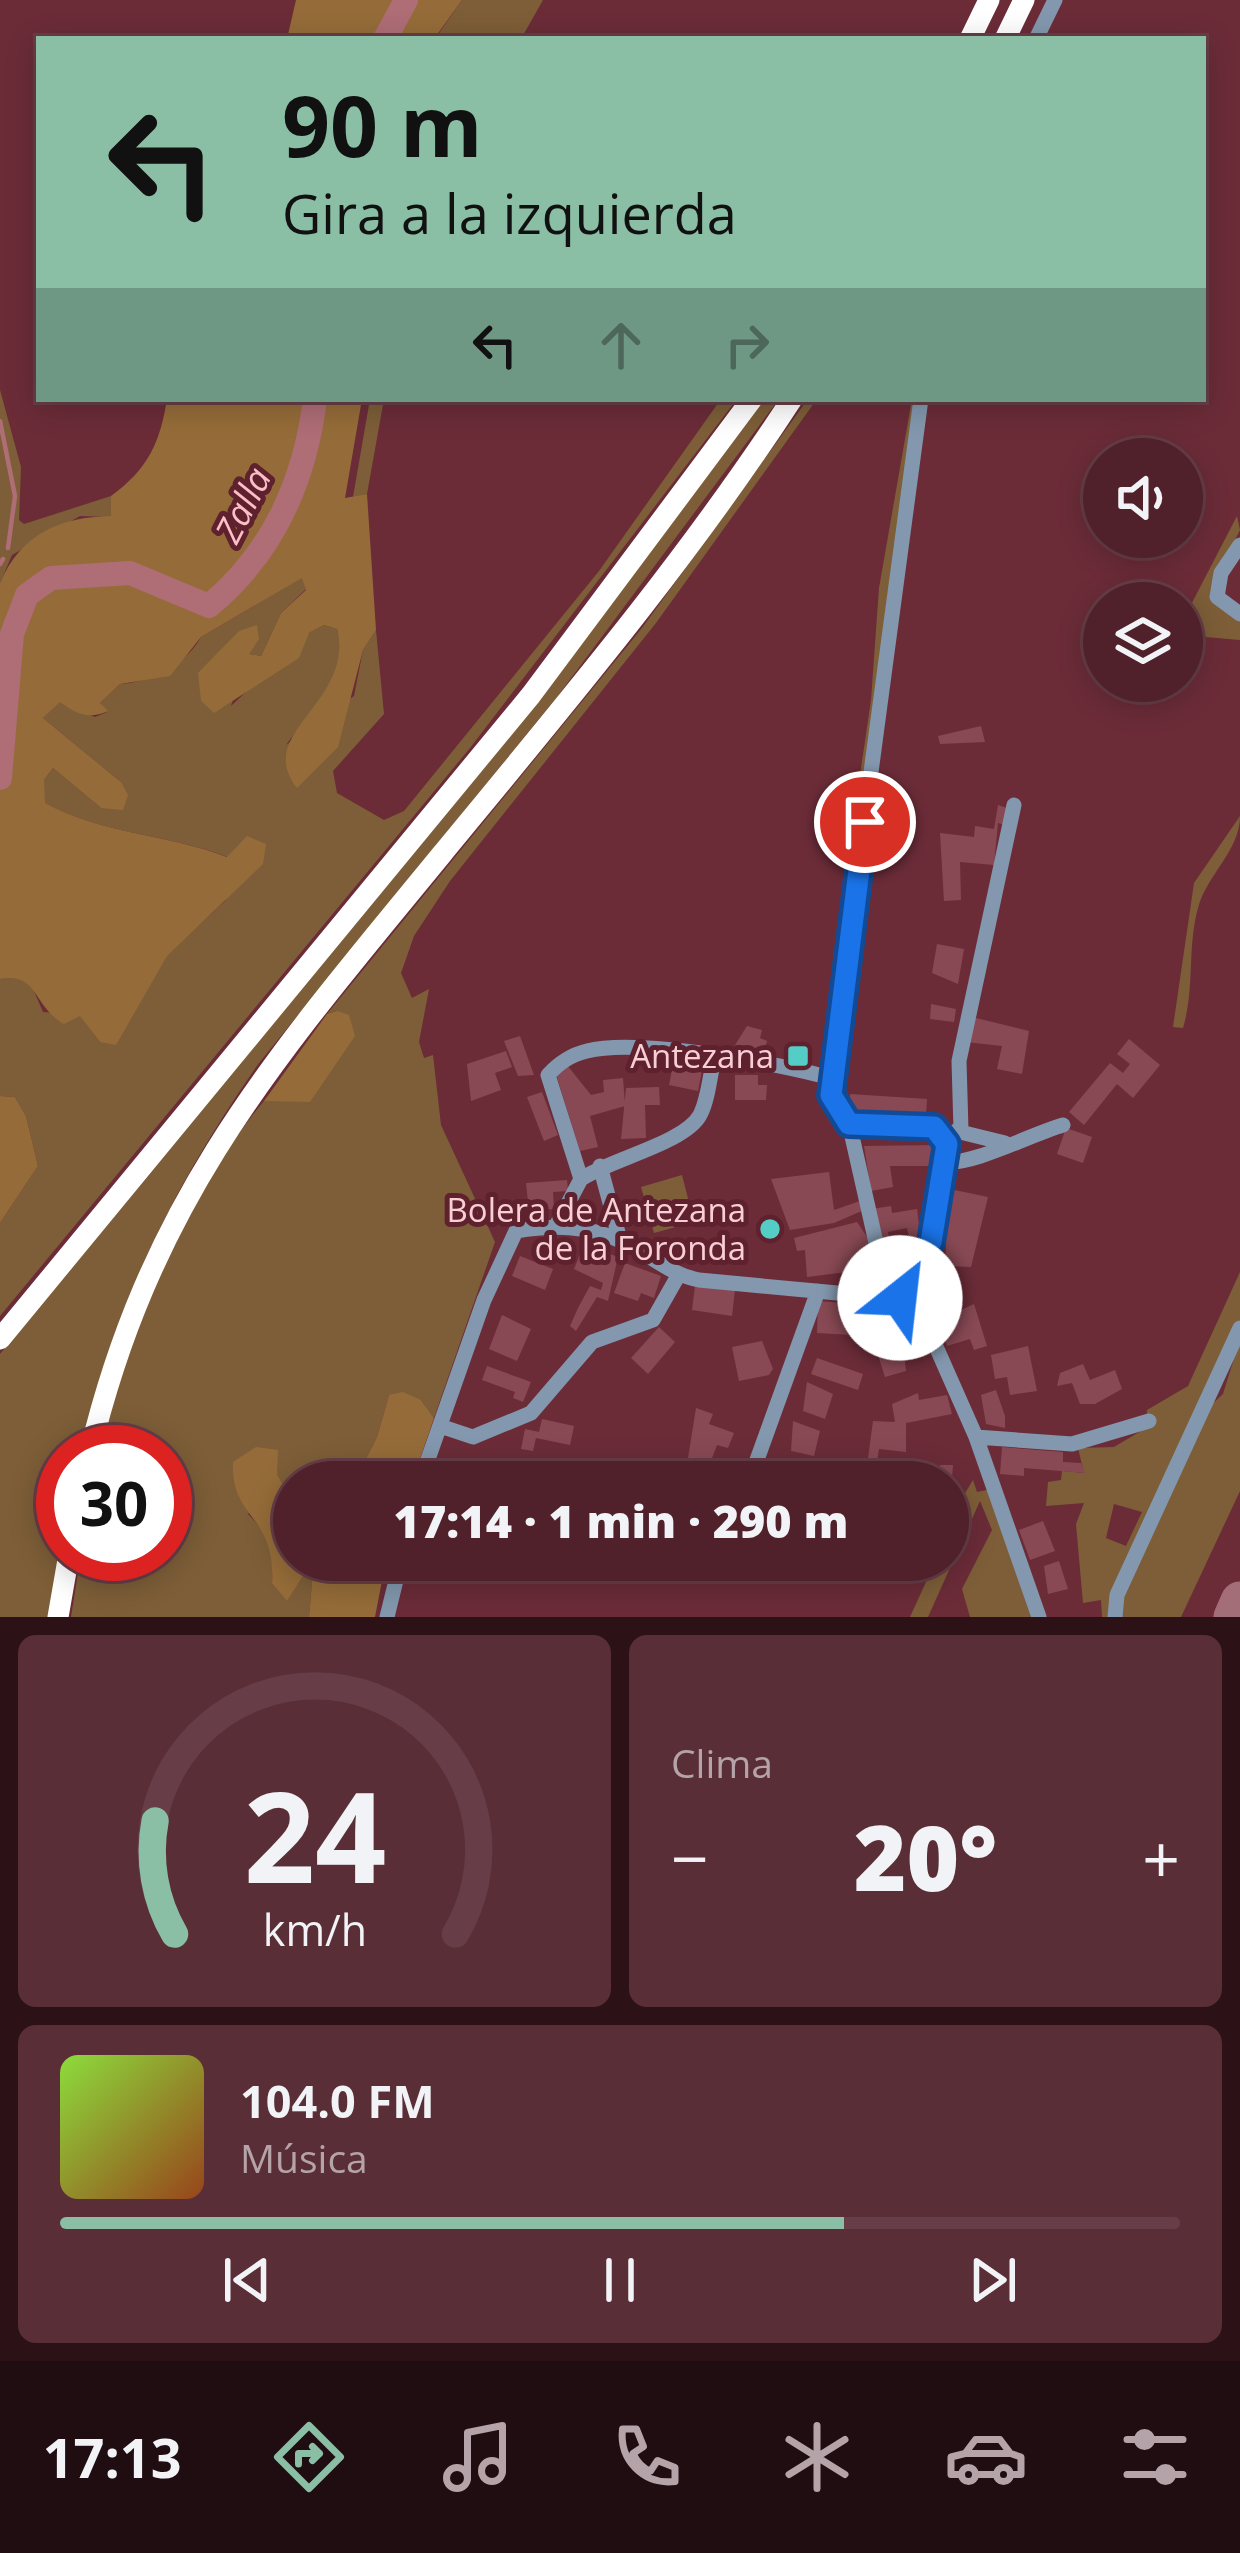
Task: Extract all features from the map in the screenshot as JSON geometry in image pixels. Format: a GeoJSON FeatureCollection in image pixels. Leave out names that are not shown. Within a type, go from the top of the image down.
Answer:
{"type":"FeatureCollection","features":[{"type":"Feature","properties":{"kind":"highway"},"geometry":{"type":"LineString","coordinates":[[971,36],[989,0]]}},
{"type":"Feature","properties":{"kind":"highway"},"geometry":{"type":"LineString","coordinates":[[1006,36],[1024,0]]}},
{"type":"Feature","properties":{"kind":"highway"},"geometry":{"type":"LineString","coordinates":[[0,1339],[531,695],[750,402]]}},
{"type":"Feature","properties":{"kind":"highway"},"geometry":{"type":"LineString","coordinates":[[98,1425],[137,1296],[218,1140],[296,1032],[668,572],[790,402]]}},
{"type":"Feature","properties":{"kind":"highway"},"geometry":{"type":"LineString","coordinates":[[58,1617],[65,1581]]}},
{"type":"Feature","properties":{"kind":"street"},"geometry":{"type":"LineString","coordinates":[[1037,36],[1055,0]]}},
{"type":"Feature","properties":{"kind":"street"},"geometry":{"type":"LineString","coordinates":[[914,1299],[900,1298],[878,1247],[849,1124],[831,1095],[830,1078],[921,402]]}},
{"type":"Feature","properties":{"kind":"street"},"geometry":{"type":"LineString","coordinates":[[1240,545],[1221,573],[1217,597],[1240,614]]}},
{"type":"Feature","properties":{"kind":"street"},"geometry":{"type":"LineString","coordinates":[[427,1461],[484,1300],[516,1232],[557,1224],[620,1240],[678,1276],[848,1294],[918,1267],[931,1242],[952,1131],[959,1060],[1014,805]]}},
{"type":"Feature","properties":{"kind":"street"},"geometry":{"type":"LineString","coordinates":[[581,1178],[548,1075],[560,1061],[588,1050],[624,1048],[830,1078]]}},
{"type":"Feature","properties":{"kind":"street"},"geometry":{"type":"LineString","coordinates":[[557,1224],[581,1178],[681,1135],[700,1116],[714,1058]]}},
{"type":"Feature","properties":{"kind":"street"},"geometry":{"type":"LineString","coordinates":[[849,1124],[934,1127],[1006,1142]]}},
{"type":"Feature","properties":{"kind":"street"},"geometry":{"type":"LineString","coordinates":[[944,1162],[970,1162],[1006,1142],[1063,1125]]}},
{"type":"Feature","properties":{"kind":"street"},"geometry":{"type":"LineString","coordinates":[[600,1166],[620,1240]]}},
{"type":"Feature","properties":{"kind":"street"},"geometry":{"type":"LineString","coordinates":[[914,1299],[926,1284],[918,1267]]}},
{"type":"Feature","properties":{"kind":"street"},"geometry":{"type":"LineString","coordinates":[[440,1426],[473,1437],[531,1413],[592,1342],[653,1320],[678,1276]]}},
{"type":"Feature","properties":{"kind":"street"},"geometry":{"type":"LineString","coordinates":[[756,1461],[818,1291]]}},
{"type":"Feature","properties":{"kind":"street"},"geometry":{"type":"LineString","coordinates":[[914,1299],[976,1437],[1040,1617]]}},
{"type":"Feature","properties":{"kind":"street"},"geometry":{"type":"LineString","coordinates":[[1115,1617],[1117,1595],[1240,1328]]}},
{"type":"Feature","properties":{"kind":"street"},"geometry":{"type":"LineString","coordinates":[[976,1437],[1072,1444],[1149,1421]]}},
{"type":"Feature","properties":{"kind":"street"},"geometry":{"type":"LineString","coordinates":[[387,1617],[395,1581]]}},
{"type":"Feature","properties":{"kind":"shaded area"},"geometry":{"type":"Polygon","coordinates":[[[296,0],[462,0],[436,36],[288,36],[296,0]]]}},
{"type":"Feature","properties":{"kind":"shaded area"},"geometry":{"type":"Polygon","coordinates":[[[462,0],[543,0],[523,36],[437,36],[462,0]]]}},
{"type":"Feature","properties":{"kind":"shaded area"},"geometry":{"type":"Polygon","coordinates":[[[0,390],[21,467],[19,520],[24,524],[111,496],[111,517],[80,516],[12,555],[0,583],[0,390]]]}},
{"type":"Feature","properties":{"kind":"shaded area"},"geometry":{"type":"Polygon","coordinates":[[[166,402],[361,402],[345,498],[367,494],[376,630],[363,650],[338,747],[297,788],[287,768],[287,750],[332,677],[339,655],[337,629],[324,625],[309,633],[299,658],[214,713],[201,701],[198,673],[239,631],[257,625],[259,639],[249,654],[261,656],[281,613],[306,590],[302,578],[201,637],[170,676],[120,684],[100,703],[108,711],[83,714],[60,702],[43,718],[121,782],[128,795],[123,810],[101,808],[53,768],[44,780],[45,803],[112,828],[227,857],[247,836],[266,844],[263,864],[167,956],[116,1045],[100,1042],[80,1016],[64,1024],[22,981],[0,979],[0,583],[19,552],[44,532],[75,520],[111,516],[111,496],[134,476],[160,429],[166,402]]]}},
{"type":"Feature","properties":{"kind":"shaded area"},"geometry":{"type":"Polygon","coordinates":[[[369,402],[383,402],[367,494],[353,497],[369,402]]]}},
{"type":"Feature","properties":{"kind":"shaded area"},"geometry":{"type":"Polygon","coordinates":[[[719,402],[735,402],[470,748],[0,1316],[0,1223],[38,1166],[26,1116],[15,1097],[0,1096],[0,979],[16,976],[31,984],[43,1012],[80,1015],[100,1042],[167,955],[226,900],[235,853],[228,857],[111,828],[44,803],[44,780],[53,768],[101,808],[121,782],[43,718],[60,701],[95,717],[107,712],[100,703],[120,684],[166,670],[187,656],[201,637],[303,577],[306,589],[281,613],[261,656],[248,654],[257,626],[231,706],[309,633],[324,625],[337,629],[334,677],[286,745],[354,696],[363,650],[376,630],[384,714],[333,771],[337,793],[384,820],[404,811],[599,571],[719,402]]]}},
{"type":"Feature","properties":{"kind":"shaded area"},"geometry":{"type":"Polygon","coordinates":[[[762,402],[777,402],[557,697],[259,1063],[200,1154],[150,1248],[110,1347],[88,1425],[36,1425],[36,1581],[56,1581],[49,1617],[0,1617],[0,1354],[548,689],[762,402]]]}},
{"type":"Feature","properties":{"kind":"shaded area"},"geometry":{"type":"Polygon","coordinates":[[[806,402],[815,402],[656,623],[450,881],[414,936],[401,973],[412,998],[429,989],[419,1042],[424,1058],[433,1055],[441,1125],[495,1242],[434,1418],[421,1400],[389,1395],[365,1461],[273,1461],[273,1480],[248,1514],[269,1545],[272,1583],[312,1581],[309,1617],[71,1617],[77,1581],[192,1581],[192,1425],[108,1425],[143,1312],[184,1222],[235,1138],[264,1101],[310,1101],[337,1011],[327,1014],[642,628],[806,402]]]}},
{"type":"Feature","properties":{"kind":"shaded area"},"geometry":{"type":"Polygon","coordinates":[[[911,402],[916,402],[839,959],[833,959],[871,700],[879,588],[911,402]]]}},
{"type":"Feature","properties":{"kind":"shaded area"},"geometry":{"type":"Polygon","coordinates":[[[1237,516],[1240,530],[1215,579],[1240,618],[1240,640],[1203,637],[1203,582],[1237,516]]]}},
{"type":"Feature","properties":{"kind":"shaded area"},"geometry":{"type":"Polygon","coordinates":[[[1240,816],[1235,840],[1198,908],[1187,1013],[1183,1028],[1173,1027],[1194,883],[1240,816]]]}},
{"type":"Feature","properties":{"kind":"shaded area"},"geometry":{"type":"Polygon","coordinates":[[[327,1014],[349,1015],[355,1036],[310,1102],[264,1101],[327,1014]]]}},
{"type":"Feature","properties":{"kind":"shaded area"},"geometry":{"type":"Polygon","coordinates":[[[0,1096],[15,1097],[26,1116],[38,1166],[0,1223],[0,1096]]]}},
{"type":"Feature","properties":{"kind":"shaded area"},"geometry":{"type":"Polygon","coordinates":[[[682,1175],[694,1222],[654,1233],[641,1187],[682,1175]]]}},
{"type":"Feature","properties":{"kind":"shaded area"},"geometry":{"type":"Polygon","coordinates":[[[1240,1272],[1240,1320],[1145,1525],[1109,1617],[1102,1617],[1101,1600],[1083,1603],[1076,1524],[1084,1503],[1046,1506],[1048,1482],[1061,1480],[1062,1471],[1084,1473],[1078,1448],[1114,1447],[1146,1428],[1147,1410],[1188,1386],[1240,1272]],[[1114,1504],[1106,1538],[1126,1546],[1142,1512],[1114,1504]]]}},
{"type":"Feature","properties":{"kind":"shaded area"},"geometry":{"type":"Polygon","coordinates":[[[1240,1339],[1240,1491],[1181,1617],[1121,1617],[1124,1589],[1209,1407],[1223,1394],[1240,1339]]]}},
{"type":"Feature","properties":{"kind":"shaded area"},"geometry":{"type":"Polygon","coordinates":[[[403,1392],[421,1400],[434,1418],[419,1461],[365,1461],[389,1395],[403,1392]]]}},
{"type":"Feature","properties":{"kind":"shaded area"},"geometry":{"type":"Polygon","coordinates":[[[256,1447],[278,1450],[278,1461],[273,1461],[273,1581],[300,1581],[287,1601],[272,1583],[267,1543],[238,1495],[233,1462],[256,1447]]]}},
{"type":"Feature","properties":{"kind":"shaded area"},"geometry":{"type":"Polygon","coordinates":[[[973,1480],[977,1492],[987,1490],[1033,1617],[970,1617],[962,1589],[992,1530],[980,1501],[969,1526],[973,1480]]]}},
{"type":"Feature","properties":{"kind":"shaded area"},"geometry":{"type":"Polygon","coordinates":[[[312,1581],[382,1581],[375,1617],[309,1617],[312,1581]]]}},
{"type":"Feature","properties":{"kind":"shaded area"},"geometry":{"type":"Polygon","coordinates":[[[926,1581],[944,1581],[928,1617],[910,1617],[926,1581]]]}},
{"type":"Feature","properties":{"kind":"building"},"geometry":{"type":"Polygon","coordinates":[[[981,726],[985,742],[940,744],[938,736],[981,726]]]}},
{"type":"Feature","properties":{"kind":"building"},"geometry":{"type":"Polygon","coordinates":[[[998,805],[1010,809],[1005,825],[998,823],[994,865],[960,862],[961,900],[944,901],[940,833],[974,837],[975,826],[994,829],[998,805]]]}},
{"type":"Feature","properties":{"kind":"building"},"geometry":{"type":"Polygon","coordinates":[[[937,944],[964,949],[958,984],[932,973],[937,944]]]}},
{"type":"Feature","properties":{"kind":"building"},"geometry":{"type":"Polygon","coordinates":[[[931,1004],[956,1009],[954,1022],[930,1019],[931,1004]]]}},
{"type":"Feature","properties":{"kind":"building"},"geometry":{"type":"Polygon","coordinates":[[[972,1017],[1029,1031],[1022,1074],[997,1069],[1002,1046],[966,1042],[972,1017]]]}},
{"type":"Feature","properties":{"kind":"building"},"geometry":{"type":"Polygon","coordinates":[[[747,1026],[762,1030],[760,1038],[767,1041],[763,1054],[735,1045],[747,1026]]]}},
{"type":"Feature","properties":{"kind":"building"},"geometry":{"type":"Polygon","coordinates":[[[520,1036],[534,1075],[518,1076],[504,1041],[520,1036]]]}},
{"type":"Feature","properties":{"kind":"building"},"geometry":{"type":"Polygon","coordinates":[[[1129,1039],[1160,1065],[1133,1098],[1117,1084],[1084,1125],[1069,1112],[1110,1063],[1123,1073],[1130,1064],[1117,1054],[1129,1039]]]}},
{"type":"Feature","properties":{"kind":"building"},"geometry":{"type":"Polygon","coordinates":[[[506,1051],[512,1067],[495,1073],[501,1090],[471,1101],[467,1064],[506,1051]]]}},
{"type":"Feature","properties":{"kind":"building"},"geometry":{"type":"Polygon","coordinates":[[[567,1065],[591,1095],[604,1092],[603,1080],[623,1078],[625,1106],[590,1116],[598,1147],[580,1151],[556,1074],[567,1065]]]}},
{"type":"Feature","properties":{"kind":"building"},"geometry":{"type":"Polygon","coordinates":[[[673,1065],[702,1071],[698,1091],[669,1085],[673,1065]]]}},
{"type":"Feature","properties":{"kind":"building"},"geometry":{"type":"Polygon","coordinates":[[[735,1075],[758,1075],[758,1085],[767,1085],[766,1100],[735,1100],[735,1075]]]}},
{"type":"Feature","properties":{"kind":"building"},"geometry":{"type":"Polygon","coordinates":[[[659,1087],[660,1105],[645,1105],[646,1138],[621,1139],[626,1088],[659,1087]]]}},
{"type":"Feature","properties":{"kind":"building"},"geometry":{"type":"Polygon","coordinates":[[[542,1092],[558,1135],[544,1141],[527,1097],[542,1092]]]}},
{"type":"Feature","properties":{"kind":"building"},"geometry":{"type":"Polygon","coordinates":[[[850,1094],[927,1099],[926,1116],[849,1110],[850,1094]]]}},
{"type":"Feature","properties":{"kind":"building"},"geometry":{"type":"Polygon","coordinates":[[[1066,1128],[1092,1137],[1083,1163],[1057,1154],[1066,1128]]]}},
{"type":"Feature","properties":{"kind":"building"},"geometry":{"type":"Polygon","coordinates":[[[937,1145],[937,1166],[890,1166],[893,1187],[871,1191],[864,1146],[937,1145]]]}},
{"type":"Feature","properties":{"kind":"building"},"geometry":{"type":"Polygon","coordinates":[[[829,1172],[834,1210],[860,1201],[864,1210],[834,1223],[790,1230],[771,1179],[829,1172]]]}},
{"type":"Feature","properties":{"kind":"building"},"geometry":{"type":"Polygon","coordinates":[[[567,1180],[568,1191],[553,1192],[554,1209],[529,1211],[526,1183],[567,1180]]]}},
{"type":"Feature","properties":{"kind":"building"},"geometry":{"type":"Polygon","coordinates":[[[945,1188],[988,1197],[971,1267],[946,1266],[945,1188]]]}},
{"type":"Feature","properties":{"kind":"building"},"geometry":{"type":"Polygon","coordinates":[[[891,1206],[892,1213],[917,1209],[921,1240],[910,1242],[907,1228],[888,1232],[891,1247],[882,1249],[872,1209],[891,1206]]]}},
{"type":"Feature","properties":{"kind":"building"},"geometry":{"type":"Polygon","coordinates":[[[857,1222],[878,1253],[875,1262],[862,1261],[863,1270],[807,1277],[805,1250],[797,1251],[794,1238],[857,1222]]]}},
{"type":"Feature","properties":{"kind":"building"},"geometry":{"type":"Polygon","coordinates":[[[584,1244],[618,1257],[608,1301],[597,1297],[576,1331],[570,1326],[590,1286],[601,1290],[603,1283],[574,1269],[584,1244]]]}},
{"type":"Feature","properties":{"kind":"building"},"geometry":{"type":"Polygon","coordinates":[[[520,1256],[553,1269],[545,1290],[512,1276],[520,1256]]]}},
{"type":"Feature","properties":{"kind":"building"},"geometry":{"type":"Polygon","coordinates":[[[625,1263],[661,1276],[654,1298],[641,1293],[638,1301],[614,1293],[625,1263]]]}},
{"type":"Feature","properties":{"kind":"building"},"geometry":{"type":"Polygon","coordinates":[[[695,1286],[735,1290],[732,1316],[692,1310],[695,1286]]]}},
{"type":"Feature","properties":{"kind":"building"},"geometry":{"type":"Polygon","coordinates":[[[818,1301],[871,1305],[869,1336],[817,1333],[818,1301]]]}},
{"type":"Feature","properties":{"kind":"building"},"geometry":{"type":"Polygon","coordinates":[[[974,1304],[987,1346],[974,1350],[970,1339],[947,1346],[939,1320],[974,1304]]]}},
{"type":"Feature","properties":{"kind":"building"},"geometry":{"type":"Polygon","coordinates":[[[502,1315],[531,1329],[517,1361],[489,1349],[502,1315]]]}},
{"type":"Feature","properties":{"kind":"building"},"geometry":{"type":"Polygon","coordinates":[[[659,1327],[675,1342],[648,1374],[631,1358],[659,1327]]]}},
{"type":"Feature","properties":{"kind":"building"},"geometry":{"type":"Polygon","coordinates":[[[762,1341],[773,1369],[769,1375],[739,1381],[732,1347],[762,1341]]]}},
{"type":"Feature","properties":{"kind":"building"},"geometry":{"type":"Polygon","coordinates":[[[903,1341],[906,1371],[885,1377],[877,1352],[903,1341]]]}},
{"type":"Feature","properties":{"kind":"building"},"geometry":{"type":"Polygon","coordinates":[[[1028,1346],[1037,1391],[1010,1395],[1007,1377],[995,1379],[991,1355],[1028,1346]]]}},
{"type":"Feature","properties":{"kind":"building"},"geometry":{"type":"Polygon","coordinates":[[[817,1358],[863,1374],[858,1390],[811,1374],[817,1358]]]}},
{"type":"Feature","properties":{"kind":"building"},"geometry":{"type":"Polygon","coordinates":[[[1083,1364],[1090,1380],[1115,1370],[1122,1389],[1095,1404],[1080,1404],[1072,1383],[1057,1386],[1060,1373],[1083,1364]]]}},
{"type":"Feature","properties":{"kind":"building"},"geometry":{"type":"Polygon","coordinates":[[[487,1366],[531,1382],[523,1402],[513,1398],[515,1392],[482,1380],[487,1366]]]}},
{"type":"Feature","properties":{"kind":"building"},"geometry":{"type":"Polygon","coordinates":[[[807,1382],[833,1394],[825,1419],[803,1411],[807,1382]]]}},
{"type":"Feature","properties":{"kind":"building"},"geometry":{"type":"Polygon","coordinates":[[[996,1390],[1005,1428],[986,1424],[981,1395],[996,1390]]]}},
{"type":"Feature","properties":{"kind":"building"},"geometry":{"type":"Polygon","coordinates":[[[918,1393],[919,1400],[947,1395],[952,1414],[906,1423],[906,1452],[879,1449],[877,1461],[868,1461],[873,1421],[895,1422],[892,1404],[918,1393]]]}},
{"type":"Feature","properties":{"kind":"building"},"geometry":{"type":"Polygon","coordinates":[[[696,1408],[713,1414],[709,1424],[734,1433],[728,1448],[717,1445],[711,1461],[688,1458],[696,1408]]]}},
{"type":"Feature","properties":{"kind":"building"},"geometry":{"type":"Polygon","coordinates":[[[542,1419],[574,1426],[570,1445],[536,1438],[533,1451],[521,1449],[525,1429],[539,1432],[542,1419]]]}},
{"type":"Feature","properties":{"kind":"building"},"geometry":{"type":"Polygon","coordinates":[[[793,1421],[820,1431],[814,1456],[791,1451],[793,1421]]]}},
{"type":"Feature","properties":{"kind":"building"},"geometry":{"type":"Polygon","coordinates":[[[1002,1447],[1063,1452],[1063,1462],[1081,1463],[1085,1473],[1024,1468],[1024,1476],[1000,1474],[1002,1447]]]}},
{"type":"Feature","properties":{"kind":"building"},"geometry":{"type":"Polygon","coordinates":[[[1043,1521],[1055,1551],[1030,1560],[1019,1530],[1043,1521]]]}},
{"type":"Feature","properties":{"kind":"building"},"geometry":{"type":"Polygon","coordinates":[[[1059,1561],[1068,1589],[1048,1594],[1044,1566],[1059,1561]]]}},
{"type":"Feature","properties":{"kind":"waterway","name":"Zalla"},"geometry":{"type":"LineString","coordinates":[[387,36],[406,0]]}},
{"type":"Feature","properties":{"kind":"waterway","name":"Zalla"},"geometry":{"type":"LineString","coordinates":[[0,778],[12,634],[27,595],[51,578],[130,573],[209,606],[251,563],[282,513],[303,458],[314,402]]}},
{"type":"Feature","properties":{"kind":"waterway"},"geometry":{"type":"LineString","coordinates":[[0,421],[15,496],[8,548]]}},
{"type":"Feature","properties":{"kind":"waterway"},"geometry":{"type":"LineString","coordinates":[[0,564],[3,559]]}},
{"type":"Feature","properties":{"kind":"taxiway"},"geometry":{"type":"LineString","coordinates":[[1233,1617],[1240,1601]]}},
{"type":"Feature","properties":{"kind":"place","name":"Antezana"},"geometry":{"type":"Point","coordinates":[798,1056]}},
{"type":"Feature","properties":{"kind":"place","name":"Bolera de Antezana de la Foronda"},"geometry":{"type":"Point","coordinates":[770,1229]}},
{"type":"Feature","properties":{"kind":"route"},"geometry":{"type":"LineString","coordinates":[[865,822],[831,1095],[849,1124],[934,1127],[947,1139],[931,1242],[918,1267],[926,1284],[914,1299],[900,1298]]}}]}
